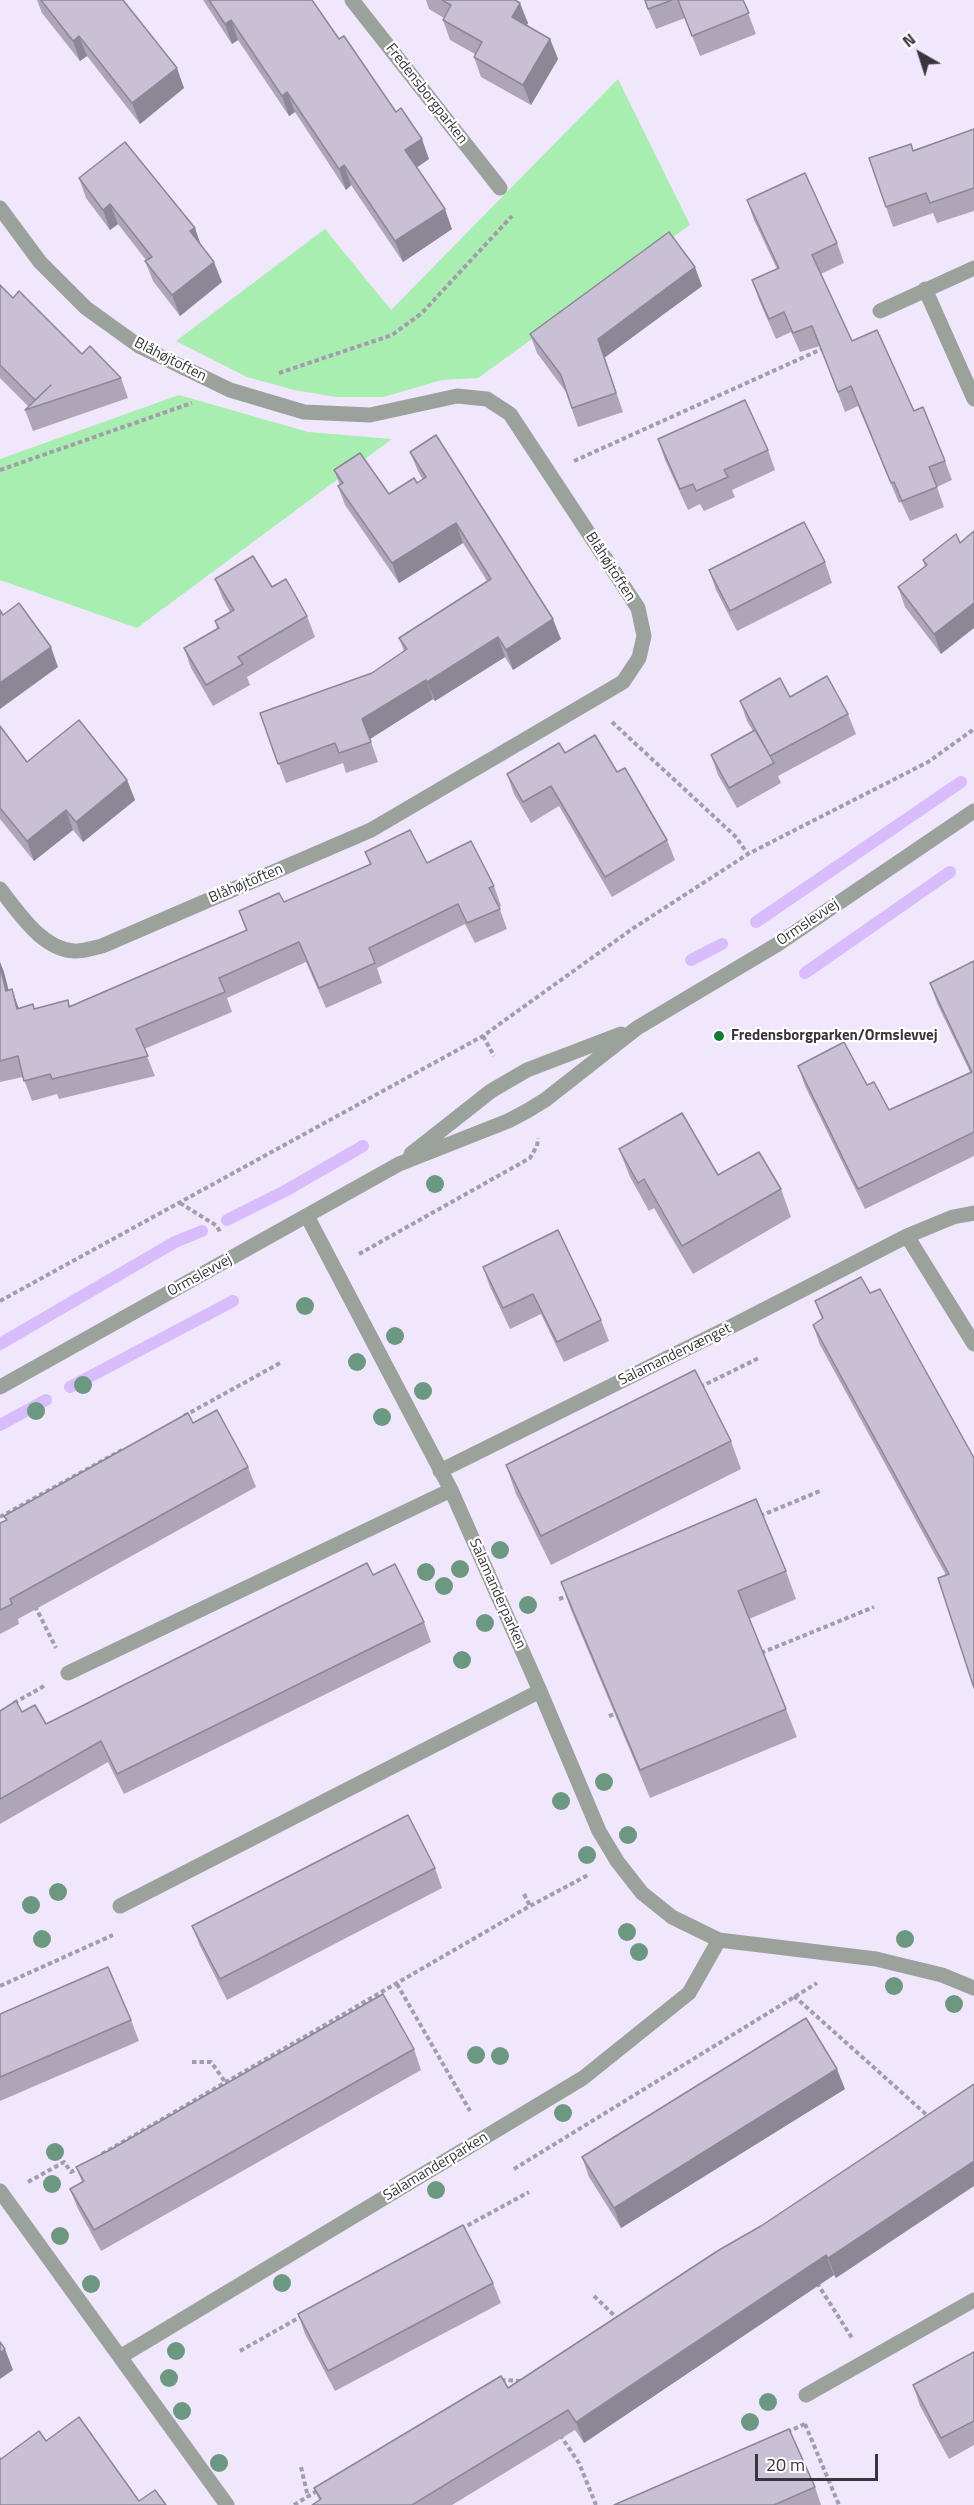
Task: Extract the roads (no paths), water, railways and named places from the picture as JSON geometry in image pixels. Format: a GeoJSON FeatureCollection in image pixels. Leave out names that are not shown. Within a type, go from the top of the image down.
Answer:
{"type":"FeatureCollection","features":[{"type":"Feature","properties":{"kind":"street","name":"Fredensborgparken"},"geometry":{"type":"LineString","coordinates":[[352,0],[500,188]]}},
{"type":"Feature","properties":{"kind":"street","name":"Blåhøjtoften"},"geometry":{"type":"LineString","coordinates":[[0,208],[40,262],[86,308],[139,346],[230,390],[304,412],[370,415],[457,396],[487,399],[510,414],[638,608],[644,636],[639,658],[623,681],[595,700],[370,830],[102,946],[74,951],[55,945],[33,929],[0,889]]}},
{"type":"Feature","properties":{"kind":"street"},"geometry":{"type":"LineString","coordinates":[[880,311],[974,267]]}},
{"type":"Feature","properties":{"kind":"street"},"geometry":{"type":"LineString","coordinates":[[925,289],[974,399]]}},
{"type":"Feature","properties":{"kind":"street","name":"Ormslevvej"},"geometry":{"type":"LineString","coordinates":[[0,1387],[399,1164],[508,1121],[527,1111],[637,1028],[778,944],[974,811]]}},
{"type":"Feature","properties":{"kind":"street","name":"Ormslevvej"},"geometry":{"type":"LineString","coordinates":[[399,1164],[491,1091],[509,1080],[528,1070],[637,1028]]}},
{"type":"Feature","properties":{"kind":"street","name":"Salamandervænget"},"geometry":{"type":"LineString","coordinates":[[440,1471],[907,1236],[953,1217],[974,1213]]}},
{"type":"Feature","properties":{"kind":"street","name":"Salamanderparken"},"geometry":{"type":"LineString","coordinates":[[307,1216],[451,1490],[599,1831],[617,1861],[642,1893],[672,1917],[719,1940],[876,1959],[942,1975],[974,1988]]}},
{"type":"Feature","properties":{"kind":"street"},"geometry":{"type":"LineString","coordinates":[[907,1236],[974,1344]]}},
{"type":"Feature","properties":{"kind":"street"},"geometry":{"type":"LineString","coordinates":[[68,1673],[451,1490]]}},
{"type":"Feature","properties":{"kind":"street"},"geometry":{"type":"LineString","coordinates":[[120,1906],[540,1691]]}},
{"type":"Feature","properties":{"kind":"street","name":"Salamanderparken"},"geometry":{"type":"LineString","coordinates":[[120,2357],[583,2078],[689,1993],[719,1940]]}},
{"type":"Feature","properties":{"kind":"street"},"geometry":{"type":"LineString","coordinates":[[2,2193],[226,2505]]}},
{"type":"Feature","properties":{"kind":"street"},"geometry":{"type":"LineString","coordinates":[[806,2396],[974,2300]]}},
{"type":"Feature","properties":{"kind":"waterway"},"geometry":{"type":"LineString","coordinates":[[756,922],[961,782]]}},
{"type":"Feature","properties":{"kind":"waterway"},"geometry":{"type":"LineString","coordinates":[[805,973],[950,872]]}},
{"type":"Feature","properties":{"kind":"waterway"},"geometry":{"type":"LineString","coordinates":[[691,960],[722,944]]}},
{"type":"Feature","properties":{"kind":"waterway"},"geometry":{"type":"LineString","coordinates":[[227,1220],[285,1191],[363,1146]]}},
{"type":"Feature","properties":{"kind":"waterway"},"geometry":{"type":"LineString","coordinates":[[0,1344],[175,1242],[202,1231]]}},
{"type":"Feature","properties":{"kind":"waterway"},"geometry":{"type":"LineString","coordinates":[[70,1387],[233,1301]]}},
{"type":"Feature","properties":{"kind":"waterway"},"geometry":{"type":"LineString","coordinates":[[0,1425],[46,1400]]}},
{"type":"Feature","properties":{"kind":"place","name":"Fredensborgparken/Ormslevvej"},"geometry":{"type":"Point","coordinates":[719,1036]}}]}
